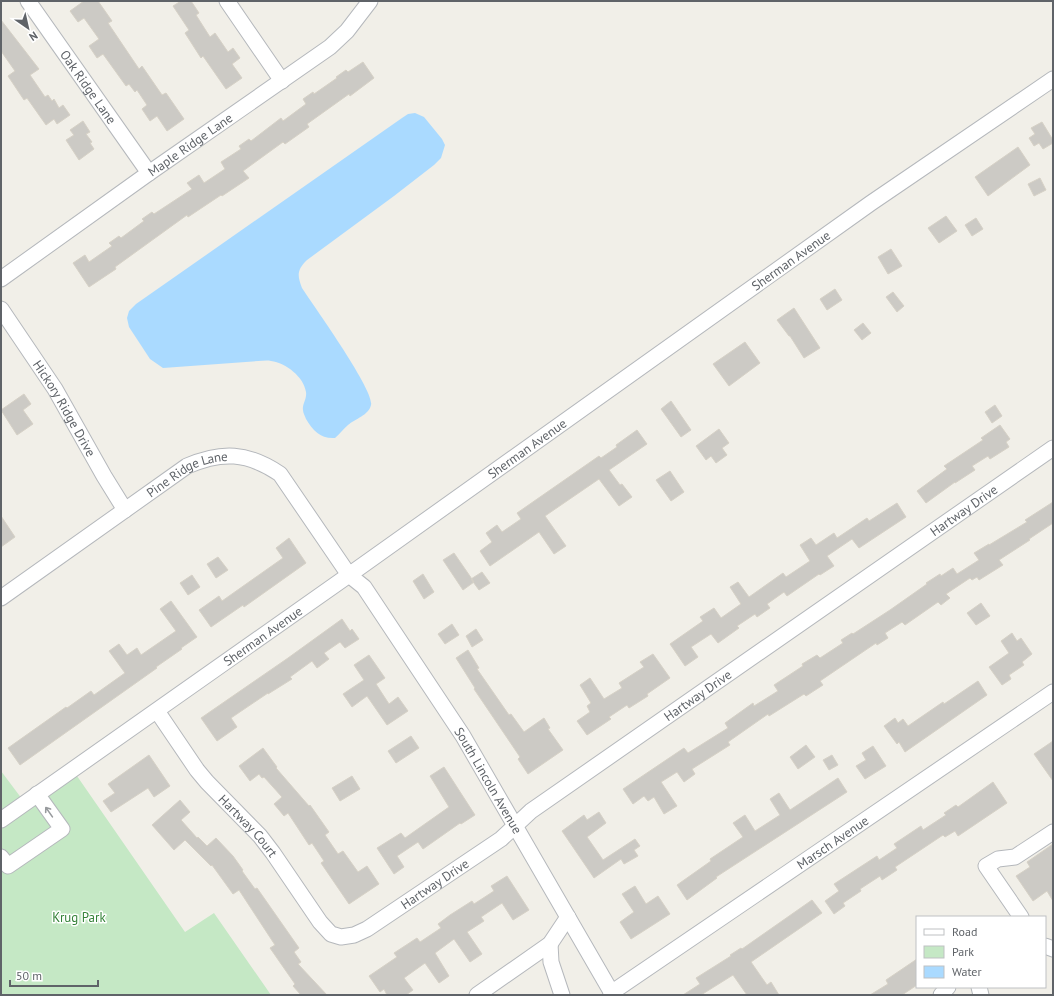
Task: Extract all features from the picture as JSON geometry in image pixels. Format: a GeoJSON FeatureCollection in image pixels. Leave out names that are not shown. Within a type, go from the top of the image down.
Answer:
{"type":"FeatureCollection","features":[{"type":"Feature","properties":{"kind":"street","name":"Oak Ridge Lane"},"geometry":{"type":"LineString","coordinates":[[28,1],[149,173]]}},
{"type":"Feature","properties":{"kind":"street"},"geometry":{"type":"LineString","coordinates":[[228,1],[282,81]]}},
{"type":"Feature","properties":{"kind":"street","name":"Maple Ridge Lane"},"geometry":{"type":"LineString","coordinates":[[1,279],[149,173],[330,47],[347,31],[370,1]]}},
{"type":"Feature","properties":{"kind":"street","name":"Sherman Avenue"},"geometry":{"type":"LineString","coordinates":[[1,820],[349,575],[871,203],[1053,79]]}},
{"type":"Feature","properties":{"kind":"street","name":"Hickory Ridge Drive"},"geometry":{"type":"LineString","coordinates":[[1,309],[55,389],[104,476],[126,510]]}},
{"type":"Feature","properties":{"kind":"street","name":"Hartway Drive"},"geometry":{"type":"LineString","coordinates":[[341,937],[354,935],[367,929],[501,839],[531,810],[1053,448]]}},
{"type":"Feature","properties":{"kind":"street","name":"Pine Ridge Lane"},"geometry":{"type":"LineString","coordinates":[[1,598],[192,464],[219,456],[245,457],[265,464],[280,474],[349,575]]}},
{"type":"Feature","properties":{"kind":"street","name":"South Lincoln Avenue"},"geometry":{"type":"LineString","coordinates":[[349,575],[364,587],[463,736],[612,994]]}},
{"type":"Feature","properties":{"kind":"street","name":"Marsch Avenue"},"geometry":{"type":"LineString","coordinates":[[612,994],[1053,692]]}},
{"type":"Feature","properties":{"kind":"street","name":"Hartway Court"},"geometry":{"type":"LineString","coordinates":[[157,711],[197,770],[267,845],[320,922],[331,934],[341,937]]}},
{"type":"Feature","properties":{"kind":"street"},"geometry":{"type":"LineString","coordinates":[[4,861],[62,829],[37,794]]}},
{"type":"Feature","properties":{"kind":"street"},"geometry":{"type":"LineString","coordinates":[[1020,916],[986,866],[998,859],[1015,857],[1053,832]]}},
{"type":"Feature","properties":{"kind":"street"},"geometry":{"type":"LineString","coordinates":[[477,995],[550,944],[568,917]]}},
{"type":"Feature","properties":{"kind":"street"},"geometry":{"type":"LineString","coordinates":[[550,944],[551,962],[562,995]]}},
{"type":"Feature","properties":{"kind":"green space"},"geometry":{"type":"Polygon","coordinates":[[[1,771],[25,803],[1,818],[1,771]]]}},
{"type":"Feature","properties":{"kind":"green space","name":"Krug Park"},"geometry":{"type":"Polygon","coordinates":[[[77,776],[185,932],[214,913],[271,995],[1,995],[1,828],[77,776]]]}},
{"type":"Feature","properties":{"kind":"water"},"geometry":{"type":"Polygon","coordinates":[[[415,113],[424,117],[442,139],[445,145],[441,158],[394,196],[307,260],[301,267],[299,273],[299,280],[302,288],[354,366],[370,397],[371,405],[368,412],[348,425],[335,438],[330,438],[322,436],[315,431],[306,419],[303,408],[306,392],[302,381],[288,368],[277,362],[266,361],[163,368],[150,359],[129,327],[127,318],[129,311],[136,304],[402,118],[408,114],[415,113]]]}},
{"type":"Feature","properties":{"kind":"building"},"geometry":{"type":"Polygon","coordinates":[[[84,1],[98,1],[112,21],[108,23],[139,69],[142,66],[162,95],[166,93],[184,119],[167,131],[157,116],[150,121],[142,109],[147,105],[137,90],[135,92],[129,84],[126,86],[103,54],[97,58],[89,46],[99,39],[84,18],[78,22],[70,11],[84,1]]]}},
{"type":"Feature","properties":{"kind":"building"},"geometry":{"type":"Polygon","coordinates":[[[181,1],[191,1],[199,13],[196,15],[210,37],[215,33],[228,52],[233,48],[240,58],[232,64],[242,78],[226,89],[203,56],[201,58],[185,33],[189,30],[173,6],[181,1]]]}},
{"type":"Feature","properties":{"kind":"building"},"geometry":{"type":"Polygon","coordinates":[[[1,20],[39,69],[30,75],[45,97],[48,95],[52,101],[54,99],[59,108],[63,105],[70,115],[57,124],[54,119],[46,125],[27,98],[24,100],[8,76],[15,71],[1,51],[1,20]]]}},
{"type":"Feature","properties":{"kind":"building"},"geometry":{"type":"Polygon","coordinates":[[[363,62],[374,78],[350,96],[349,94],[307,124],[309,127],[285,144],[283,142],[243,171],[249,178],[188,217],[187,215],[115,267],[116,269],[89,287],[73,263],[85,255],[89,262],[112,246],[109,243],[119,236],[121,238],[144,221],[142,219],[152,212],[154,214],[192,189],[187,183],[199,175],[204,183],[225,169],[221,162],[241,149],[239,146],[249,139],[251,141],[281,118],[283,121],[306,104],[303,99],[313,92],[314,94],[346,70],[348,72],[363,62]]]}},
{"type":"Feature","properties":{"kind":"building"},"geometry":{"type":"Polygon","coordinates":[[[83,121],[90,132],[86,134],[92,142],[90,143],[94,149],[79,160],[66,140],[74,135],[70,130],[83,121]]]}},
{"type":"Feature","properties":{"kind":"building"},"geometry":{"type":"Polygon","coordinates":[[[1042,122],[1053,140],[1053,143],[1043,149],[1039,143],[1034,146],[1029,138],[1035,134],[1031,128],[1042,122]]]}},
{"type":"Feature","properties":{"kind":"building"},"geometry":{"type":"Polygon","coordinates":[[[1018,147],[1030,165],[988,196],[975,177],[1018,147]]]}},
{"type":"Feature","properties":{"kind":"building"},"geometry":{"type":"Polygon","coordinates":[[[1040,178],[1046,190],[1034,196],[1028,184],[1040,178]]]}},
{"type":"Feature","properties":{"kind":"building"},"geometry":{"type":"Polygon","coordinates":[[[946,216],[957,231],[939,243],[928,228],[946,216]]]}},
{"type":"Feature","properties":{"kind":"building"},"geometry":{"type":"Polygon","coordinates":[[[976,218],[983,229],[972,236],[965,225],[976,218]]]}},
{"type":"Feature","properties":{"kind":"building"},"geometry":{"type":"Polygon","coordinates":[[[891,249],[902,266],[888,274],[878,257],[891,249]]]}},
{"type":"Feature","properties":{"kind":"building"},"geometry":{"type":"Polygon","coordinates":[[[835,289],[842,300],[827,310],[820,299],[835,289]]]}},
{"type":"Feature","properties":{"kind":"building"},"geometry":{"type":"Polygon","coordinates":[[[893,292],[904,306],[897,312],[886,297],[893,292]]]}},
{"type":"Feature","properties":{"kind":"building"},"geometry":{"type":"Polygon","coordinates":[[[794,308],[820,348],[804,358],[790,336],[777,320],[794,308]]]}},
{"type":"Feature","properties":{"kind":"building"},"geometry":{"type":"Polygon","coordinates":[[[863,323],[871,333],[862,340],[854,330],[863,323]]]}},
{"type":"Feature","properties":{"kind":"building"},"geometry":{"type":"Polygon","coordinates":[[[745,342],[760,363],[729,386],[713,364],[745,342]]]}},
{"type":"Feature","properties":{"kind":"building"},"geometry":{"type":"Polygon","coordinates":[[[24,394],[31,404],[23,410],[33,424],[17,435],[1,410],[24,394]]]}},
{"type":"Feature","properties":{"kind":"building"},"geometry":{"type":"Polygon","coordinates":[[[671,401],[691,430],[681,437],[661,409],[671,401]]]}},
{"type":"Feature","properties":{"kind":"building"},"geometry":{"type":"Polygon","coordinates":[[[995,405],[1002,416],[992,423],[985,412],[995,405]]]}},
{"type":"Feature","properties":{"kind":"building"},"geometry":{"type":"Polygon","coordinates":[[[1000,425],[1010,439],[1006,442],[1009,447],[990,459],[988,456],[972,466],[975,470],[955,482],[926,503],[917,491],[947,469],[944,466],[983,440],[981,438],[1000,425]]]}},
{"type":"Feature","properties":{"kind":"building"},"geometry":{"type":"Polygon","coordinates":[[[719,429],[729,443],[722,448],[727,455],[716,463],[711,456],[706,460],[696,446],[719,429]]]}},
{"type":"Feature","properties":{"kind":"building"},"geometry":{"type":"Polygon","coordinates":[[[637,430],[647,444],[609,470],[620,485],[622,484],[632,497],[619,506],[599,479],[545,516],[566,546],[554,554],[539,532],[490,566],[480,551],[492,542],[486,533],[497,525],[502,532],[521,519],[517,513],[599,456],[601,458],[617,447],[616,445],[637,430]]]}},
{"type":"Feature","properties":{"kind":"building"},"geometry":{"type":"Polygon","coordinates":[[[670,471],[684,492],[671,501],[656,480],[670,471]]]}},
{"type":"Feature","properties":{"kind":"building"},"geometry":{"type":"Polygon","coordinates":[[[1053,502],[1053,523],[999,560],[1003,565],[979,580],[977,577],[972,580],[970,578],[946,594],[950,598],[941,605],[938,602],[905,625],[902,622],[885,633],[888,638],[877,645],[876,643],[820,681],[823,685],[806,696],[804,694],[769,716],[768,714],[728,742],[730,745],[692,769],[695,774],[684,782],[677,772],[661,782],[677,806],[664,814],[654,797],[648,801],[644,796],[633,804],[623,789],[684,748],[688,753],[728,728],[725,723],[753,703],[754,706],[778,691],[774,685],[803,666],[802,664],[817,655],[820,658],[843,643],[841,640],[890,610],[940,574],[941,576],[953,568],[957,574],[979,560],[974,553],[1027,522],[1025,520],[1053,502]]]}},
{"type":"Feature","properties":{"kind":"building"},"geometry":{"type":"Polygon","coordinates":[[[897,503],[906,517],[859,548],[852,539],[827,556],[834,566],[820,575],[819,574],[787,596],[784,592],[767,604],[770,608],[757,617],[755,614],[737,626],[739,628],[718,643],[711,634],[691,647],[698,657],[685,666],[670,644],[703,621],[700,617],[714,608],[721,618],[741,604],[730,587],[738,582],[749,597],[783,573],[786,577],[810,561],[800,545],[811,538],[816,545],[834,533],[837,538],[867,518],[869,521],[897,503]]]}},
{"type":"Feature","properties":{"kind":"building"},"geometry":{"type":"Polygon","coordinates":[[[1,516],[15,537],[1,547],[1,516]]]}},
{"type":"Feature","properties":{"kind":"building"},"geometry":{"type":"Polygon","coordinates":[[[289,538],[306,563],[244,607],[243,605],[211,627],[199,610],[219,596],[222,601],[283,558],[276,548],[289,538]]]}},
{"type":"Feature","properties":{"kind":"building"},"geometry":{"type":"Polygon","coordinates":[[[454,553],[474,582],[463,590],[443,560],[454,553]]]}},
{"type":"Feature","properties":{"kind":"building"},"geometry":{"type":"Polygon","coordinates":[[[218,557],[228,570],[216,578],[207,564],[218,557]]]}},
{"type":"Feature","properties":{"kind":"building"},"geometry":{"type":"Polygon","coordinates":[[[482,572],[490,583],[479,590],[471,579],[482,572]]]}},
{"type":"Feature","properties":{"kind":"building"},"geometry":{"type":"Polygon","coordinates":[[[423,574],[434,592],[424,599],[413,581],[423,574]]]}},
{"type":"Feature","properties":{"kind":"building"},"geometry":{"type":"Polygon","coordinates":[[[192,575],[200,587],[188,595],[180,583],[192,575]]]}},
{"type":"Feature","properties":{"kind":"building"},"geometry":{"type":"Polygon","coordinates":[[[171,601],[197,637],[156,667],[157,668],[20,765],[8,748],[66,707],[67,708],[91,691],[94,695],[125,673],[109,651],[119,644],[127,655],[137,648],[141,655],[176,631],[160,609],[171,601]]]}},
{"type":"Feature","properties":{"kind":"building"},"geometry":{"type":"Polygon","coordinates":[[[981,603],[990,616],[976,625],[967,613],[981,603]]]}},
{"type":"Feature","properties":{"kind":"building"},"geometry":{"type":"Polygon","coordinates":[[[342,619],[350,631],[352,629],[359,639],[345,648],[340,642],[324,653],[329,659],[317,668],[312,661],[290,677],[292,679],[231,718],[237,727],[217,741],[201,718],[342,619]]]}},
{"type":"Feature","properties":{"kind":"building"},"geometry":{"type":"Polygon","coordinates":[[[452,624],[459,635],[445,644],[438,634],[452,624]]]}},
{"type":"Feature","properties":{"kind":"building"},"geometry":{"type":"Polygon","coordinates":[[[476,629],[483,640],[472,647],[466,636],[476,629]]]}},
{"type":"Feature","properties":{"kind":"building"},"geometry":{"type":"Polygon","coordinates":[[[1012,633],[1017,641],[1021,638],[1032,654],[1022,662],[1024,665],[1009,675],[1011,679],[1002,685],[989,667],[1009,653],[1001,641],[1012,633]]]}},
{"type":"Feature","properties":{"kind":"building"},"geometry":{"type":"Polygon","coordinates":[[[468,650],[479,668],[477,669],[509,715],[511,714],[524,732],[544,718],[550,728],[548,729],[563,750],[528,774],[518,759],[520,757],[474,689],[475,688],[456,658],[468,650]]]}},
{"type":"Feature","properties":{"kind":"building"},"geometry":{"type":"Polygon","coordinates":[[[653,654],[670,678],[647,694],[648,696],[629,708],[627,705],[609,717],[611,719],[587,735],[577,721],[590,712],[587,706],[591,703],[580,685],[590,678],[604,699],[622,688],[619,683],[644,667],[640,662],[653,654]]]}},
{"type":"Feature","properties":{"kind":"building"},"geometry":{"type":"Polygon","coordinates":[[[369,655],[385,678],[376,684],[389,704],[398,697],[408,711],[387,725],[367,696],[352,707],[343,694],[364,680],[354,665],[369,655]]]}},
{"type":"Feature","properties":{"kind":"building"},"geometry":{"type":"Polygon","coordinates":[[[978,681],[987,695],[905,752],[899,742],[897,744],[884,726],[895,718],[898,723],[903,719],[908,726],[943,702],[944,704],[978,681]]]}},
{"type":"Feature","properties":{"kind":"building"},"geometry":{"type":"Polygon","coordinates":[[[411,736],[419,748],[396,763],[388,751],[411,736]]]}},
{"type":"Feature","properties":{"kind":"building"},"geometry":{"type":"Polygon","coordinates":[[[1053,741],[1053,781],[1034,754],[1053,741]]]}},
{"type":"Feature","properties":{"kind":"building"},"geometry":{"type":"Polygon","coordinates":[[[806,745],[815,757],[798,769],[790,757],[806,745]]]}},
{"type":"Feature","properties":{"kind":"building"},"geometry":{"type":"Polygon","coordinates":[[[873,746],[886,766],[865,779],[856,766],[866,760],[862,753],[873,746]]]}},
{"type":"Feature","properties":{"kind":"building"},"geometry":{"type":"Polygon","coordinates":[[[263,748],[277,767],[276,768],[309,806],[310,805],[329,832],[325,835],[338,854],[343,851],[358,872],[367,866],[379,884],[349,904],[321,863],[324,861],[312,843],[309,845],[288,813],[284,816],[274,804],[282,797],[264,777],[262,778],[259,774],[250,781],[239,766],[263,748]]]}},
{"type":"Feature","properties":{"kind":"building"},"geometry":{"type":"Polygon","coordinates":[[[149,755],[170,786],[154,797],[148,788],[111,812],[103,801],[115,793],[108,784],[149,755]]]}},
{"type":"Feature","properties":{"kind":"building"},"geometry":{"type":"Polygon","coordinates":[[[832,755],[838,765],[829,770],[823,760],[832,755]]]}},
{"type":"Feature","properties":{"kind":"building"},"geometry":{"type":"Polygon","coordinates":[[[444,767],[475,815],[461,824],[460,823],[423,849],[418,842],[397,856],[404,867],[394,874],[377,848],[401,833],[405,838],[449,807],[430,776],[444,767]]]}},
{"type":"Feature","properties":{"kind":"building"},"geometry":{"type":"Polygon","coordinates":[[[352,776],[360,789],[340,801],[332,788],[352,776]]]}},
{"type":"Feature","properties":{"kind":"building"},"geometry":{"type":"Polygon","coordinates":[[[838,778],[847,792],[716,877],[717,878],[687,900],[677,885],[711,861],[710,859],[743,837],[733,823],[745,815],[755,831],[780,815],[770,799],[779,793],[790,810],[838,778]]]}},
{"type":"Feature","properties":{"kind":"building"},"geometry":{"type":"Polygon","coordinates":[[[993,782],[1007,803],[958,836],[955,831],[945,837],[943,835],[895,867],[897,870],[882,880],[880,876],[860,889],[861,891],[843,903],[845,906],[834,914],[825,901],[839,891],[834,884],[877,856],[879,860],[897,848],[894,844],[921,826],[923,830],[946,815],[944,813],[956,805],[958,807],[993,782]]]}},
{"type":"Feature","properties":{"kind":"building"},"geometry":{"type":"Polygon","coordinates":[[[180,800],[190,812],[181,820],[197,838],[198,837],[207,846],[216,838],[233,856],[243,870],[242,871],[255,889],[257,888],[299,948],[294,952],[301,962],[298,964],[327,995],[301,995],[293,986],[295,984],[270,948],[275,945],[239,890],[233,894],[212,865],[211,866],[185,840],[174,850],[152,825],[180,800]]]}},
{"type":"Feature","properties":{"kind":"building"},"geometry":{"type":"Polygon","coordinates":[[[599,812],[606,823],[587,837],[603,860],[635,839],[640,846],[634,850],[638,856],[624,864],[621,859],[594,878],[562,831],[584,815],[587,820],[599,812]]]}},
{"type":"Feature","properties":{"kind":"building"},"geometry":{"type":"Polygon","coordinates":[[[1053,844],[1053,901],[1047,891],[1033,901],[1016,876],[1030,867],[1027,862],[1053,844]]]}},
{"type":"Feature","properties":{"kind":"building"},"geometry":{"type":"Polygon","coordinates":[[[507,876],[529,910],[513,920],[502,903],[481,917],[484,921],[467,932],[482,954],[470,962],[454,939],[435,953],[449,976],[439,983],[425,963],[404,978],[413,990],[406,995],[387,995],[384,989],[380,992],[369,976],[397,957],[394,953],[417,938],[420,942],[441,928],[438,924],[472,901],[474,904],[494,891],[491,886],[507,876]]]}},
{"type":"Feature","properties":{"kind":"building"},"geometry":{"type":"Polygon","coordinates":[[[635,886],[646,904],[658,896],[670,914],[631,939],[620,922],[634,912],[622,894],[635,886]]]}},
{"type":"Feature","properties":{"kind":"building"},"geometry":{"type":"Polygon","coordinates":[[[812,900],[822,913],[751,962],[767,985],[771,982],[779,995],[747,995],[733,975],[701,995],[683,995],[700,984],[696,978],[741,948],[742,949],[812,900]]]}},
{"type":"Feature","properties":{"kind":"building"},"geometry":{"type":"Polygon","coordinates":[[[916,960],[916,986],[902,995],[870,995],[888,984],[886,980],[916,960]]]}}]}
